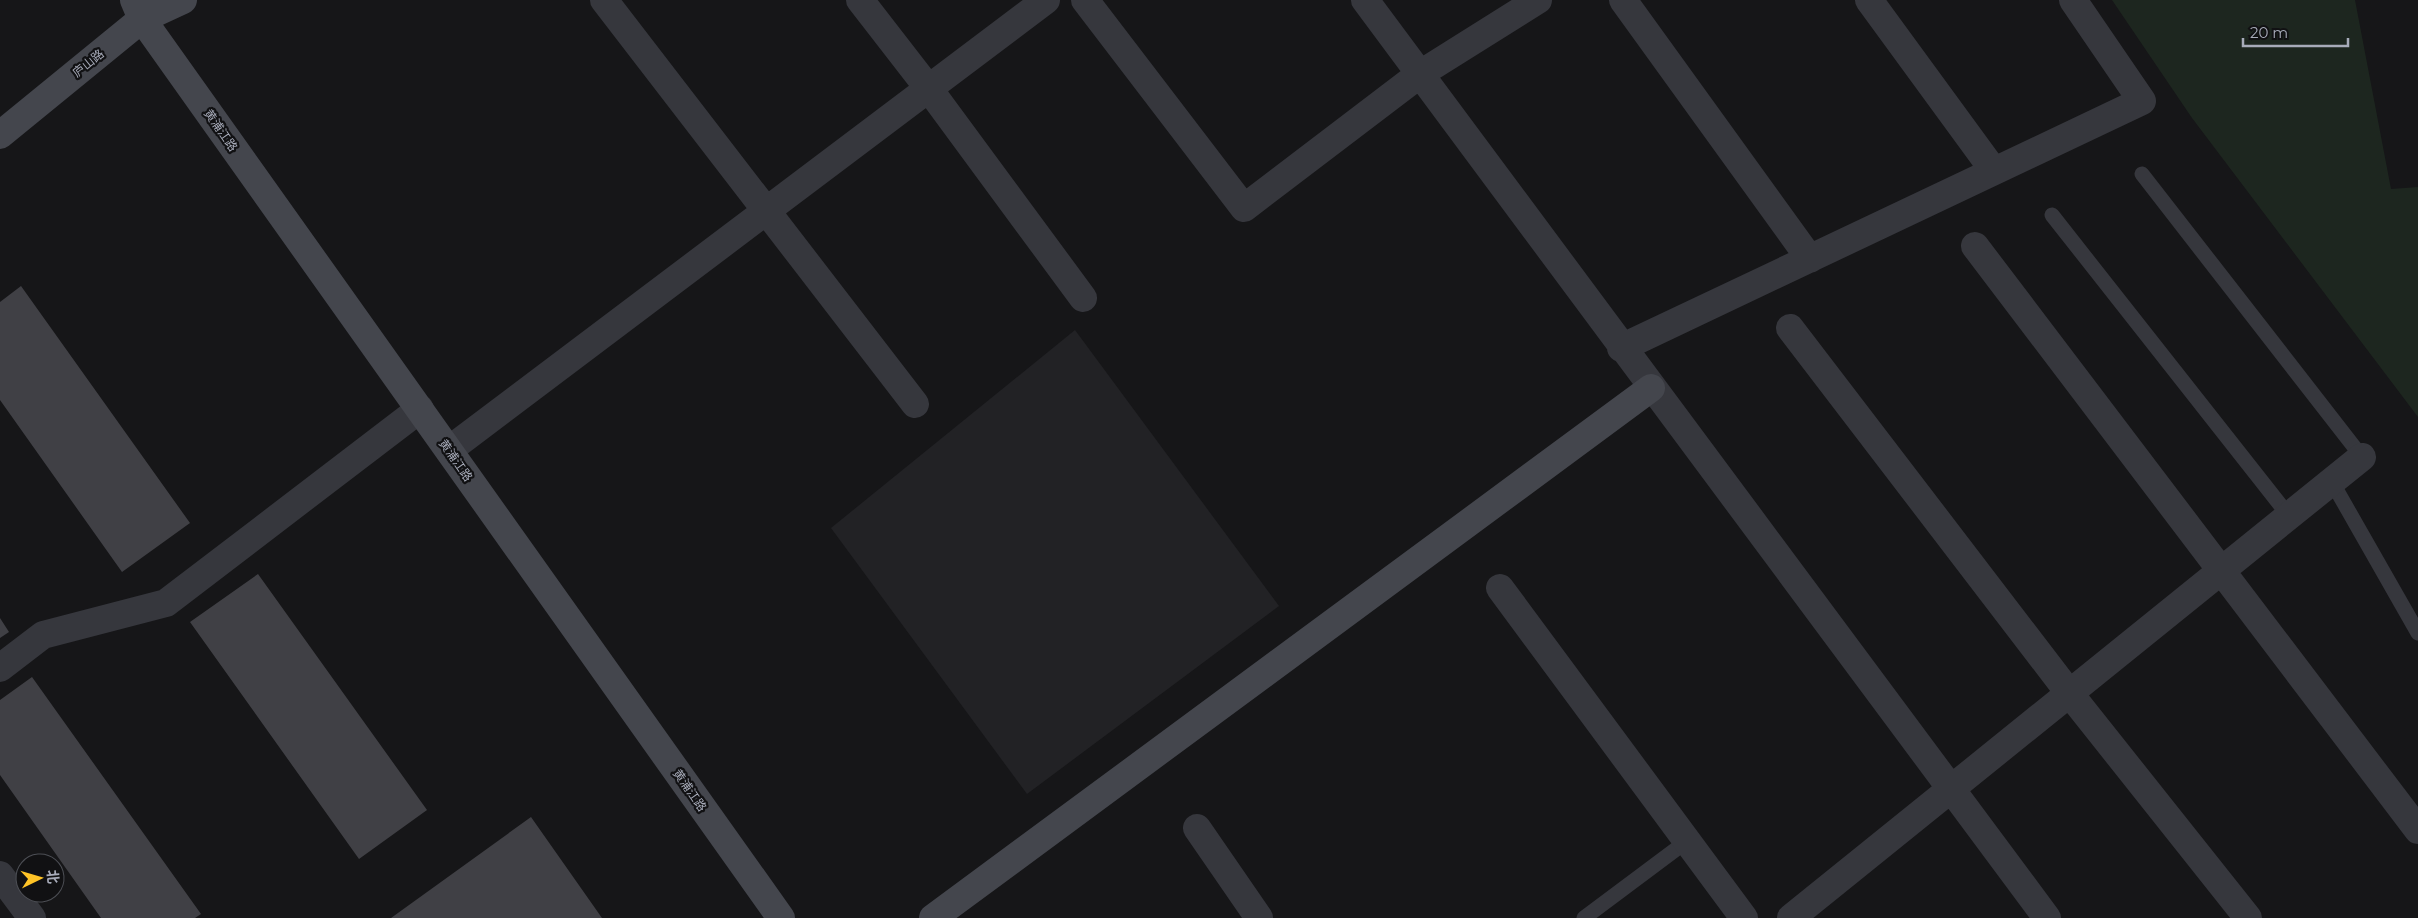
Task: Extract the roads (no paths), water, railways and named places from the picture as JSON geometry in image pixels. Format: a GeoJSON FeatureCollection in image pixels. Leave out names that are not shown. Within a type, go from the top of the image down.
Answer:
{"type":"FeatureCollection","features":[{"type":"Feature","properties":{"kind":"street","name":"庐山路"},"geometry":{"type":"LineString","coordinates":[[0,135],[138,9],[183,0]]}},
{"type":"Feature","properties":{"kind":"street"},"geometry":{"type":"LineString","coordinates":[[604,0],[915,404]]}},
{"type":"Feature","properties":{"kind":"street"},"geometry":{"type":"LineString","coordinates":[[860,0],[929,89],[1083,298]]}},
{"type":"Feature","properties":{"kind":"street"},"geometry":{"type":"LineString","coordinates":[[448,450],[1046,0]]}},
{"type":"Feature","properties":{"kind":"street"},"geometry":{"type":"LineString","coordinates":[[1085,0],[1244,208],[1420,74],[1538,0]]}},
{"type":"Feature","properties":{"kind":"street"},"geometry":{"type":"LineString","coordinates":[[1365,0],[1621,348],[2047,918]]}},
{"type":"Feature","properties":{"kind":"street"},"geometry":{"type":"LineString","coordinates":[[1623,0],[1810,259]]}},
{"type":"Feature","properties":{"kind":"street"},"geometry":{"type":"LineString","coordinates":[[1869,0],[1994,171]]}},
{"type":"Feature","properties":{"kind":"street"},"geometry":{"type":"LineString","coordinates":[[1621,348],[2142,102],[2073,0]]}},
{"type":"Feature","properties":{"kind":"street","name":"黄浦江路"},"geometry":{"type":"LineString","coordinates":[[138,9],[448,450],[781,918]]}},
{"type":"Feature","properties":{"kind":"street"},"geometry":{"type":"LineString","coordinates":[[1975,246],[2418,830]]}},
{"type":"Feature","properties":{"kind":"street"},"geometry":{"type":"LineString","coordinates":[[1790,328],[2070,694],[2248,918]]}},
{"type":"Feature","properties":{"kind":"street"},"geometry":{"type":"LineString","coordinates":[[933,918],[1651,388]]}},
{"type":"Feature","properties":{"kind":"street"},"geometry":{"type":"LineString","coordinates":[[0,668],[43,634],[166,603],[420,409]]}},
{"type":"Feature","properties":{"kind":"street"},"geometry":{"type":"LineString","coordinates":[[1791,918],[2362,457]]}},
{"type":"Feature","properties":{"kind":"street"},"geometry":{"type":"LineString","coordinates":[[1500,588],[1744,918]]}},
{"type":"Feature","properties":{"kind":"street"},"geometry":{"type":"LineString","coordinates":[[1196,828],[1258,918]]}},
{"type":"Feature","properties":{"kind":"street"},"geometry":{"type":"LineString","coordinates":[[0,875],[32,918]]}},
{"type":"Feature","properties":{"kind":"lane"},"geometry":{"type":"LineString","coordinates":[[2142,174],[2362,457]]}},
{"type":"Feature","properties":{"kind":"lane"},"geometry":{"type":"LineString","coordinates":[[2052,216],[2289,516]]}},
{"type":"Feature","properties":{"kind":"lane"},"geometry":{"type":"LineString","coordinates":[[2332,482],[2418,633]]}},
{"type":"Feature","properties":{"kind":"lane"},"geometry":{"type":"LineString","coordinates":[[1584,918],[1687,841]]}}]}
